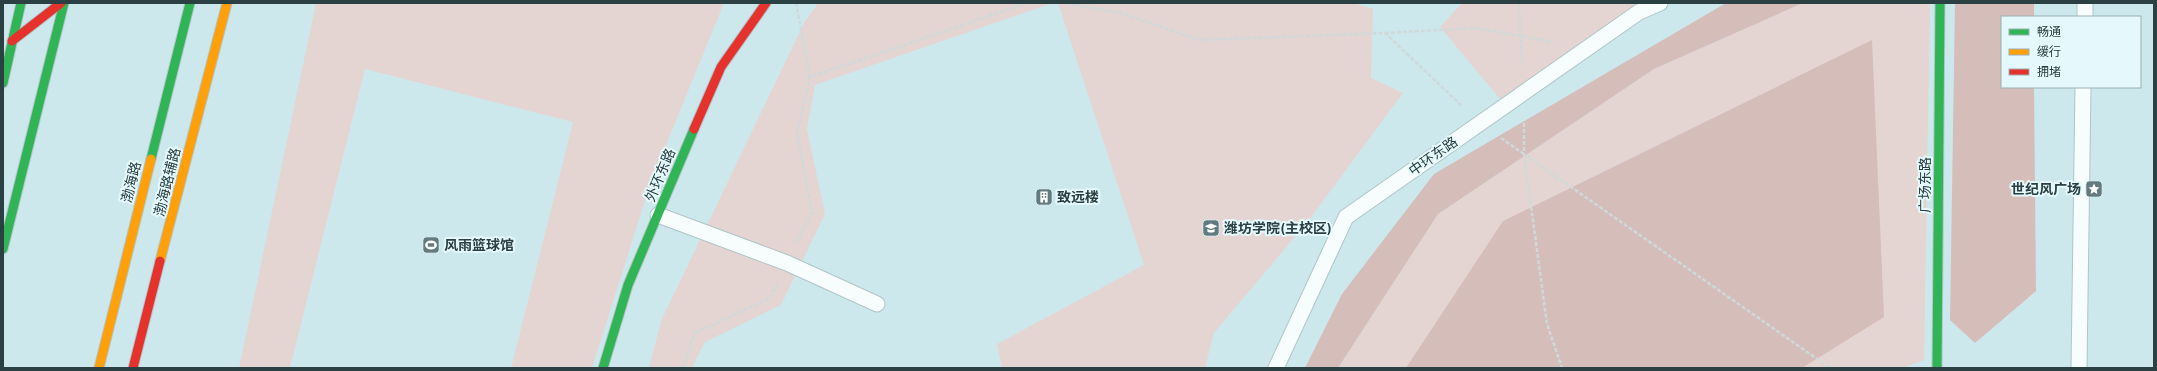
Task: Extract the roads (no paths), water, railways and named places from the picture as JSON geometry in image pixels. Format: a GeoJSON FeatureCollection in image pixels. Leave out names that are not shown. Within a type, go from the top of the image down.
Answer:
{"type":"FeatureCollection","features":[{"type":"Feature","properties":{"kind":"main road"},"geometry":{"type":"LineString","coordinates":[[3,83],[21,3]]}},
{"type":"Feature","properties":{"kind":"main road"},"geometry":{"type":"LineString","coordinates":[[12,41],[62,3]]}},
{"type":"Feature","properties":{"kind":"main road"},"geometry":{"type":"LineString","coordinates":[[3,249],[62,3]]}},
{"type":"Feature","properties":{"kind":"main road","name":"渤海路"},"geometry":{"type":"LineString","coordinates":[[99,368],[190,3]]}},
{"type":"Feature","properties":{"kind":"main road","name":"渤海路辅路"},"geometry":{"type":"LineString","coordinates":[[133,368],[227,3]]}},
{"type":"Feature","properties":{"kind":"main road","name":"外环东路"},"geometry":{"type":"LineString","coordinates":[[603,368],[628,285],[721,67],[766,3]]}},
{"type":"Feature","properties":{"kind":"main road","name":"广场东路"},"geometry":{"type":"LineString","coordinates":[[1937,368],[1940,3]]}},
{"type":"Feature","properties":{"kind":"lane","name":"中环东路"},"geometry":{"type":"LineString","coordinates":[[1276,368],[1346,217],[1639,12],[1660,3]]}},
{"type":"Feature","properties":{"kind":"lane"},"geometry":{"type":"LineString","coordinates":[[2085,3],[2085,16]]}},
{"type":"Feature","properties":{"kind":"lane"},"geometry":{"type":"LineString","coordinates":[[2079,368],[2083,88]]}},
{"type":"Feature","properties":{"kind":"lane"},"geometry":{"type":"LineString","coordinates":[[658,215],[787,263],[877,304]]}},
{"type":"Feature","properties":{"kind":"place","name":"世纪风广场"},"geometry":{"type":"Point","coordinates":[2094,189]}},
{"type":"Feature","properties":{"kind":"place","name":"致远楼"},"geometry":{"type":"Point","coordinates":[1044,197]}},
{"type":"Feature","properties":{"kind":"place","name":"潍坊学院(主校区)"},"geometry":{"type":"Point","coordinates":[1211,228]}},
{"type":"Feature","properties":{"kind":"place","name":"风雨篮球馆"},"geometry":{"type":"Point","coordinates":[431,245]}}]}
